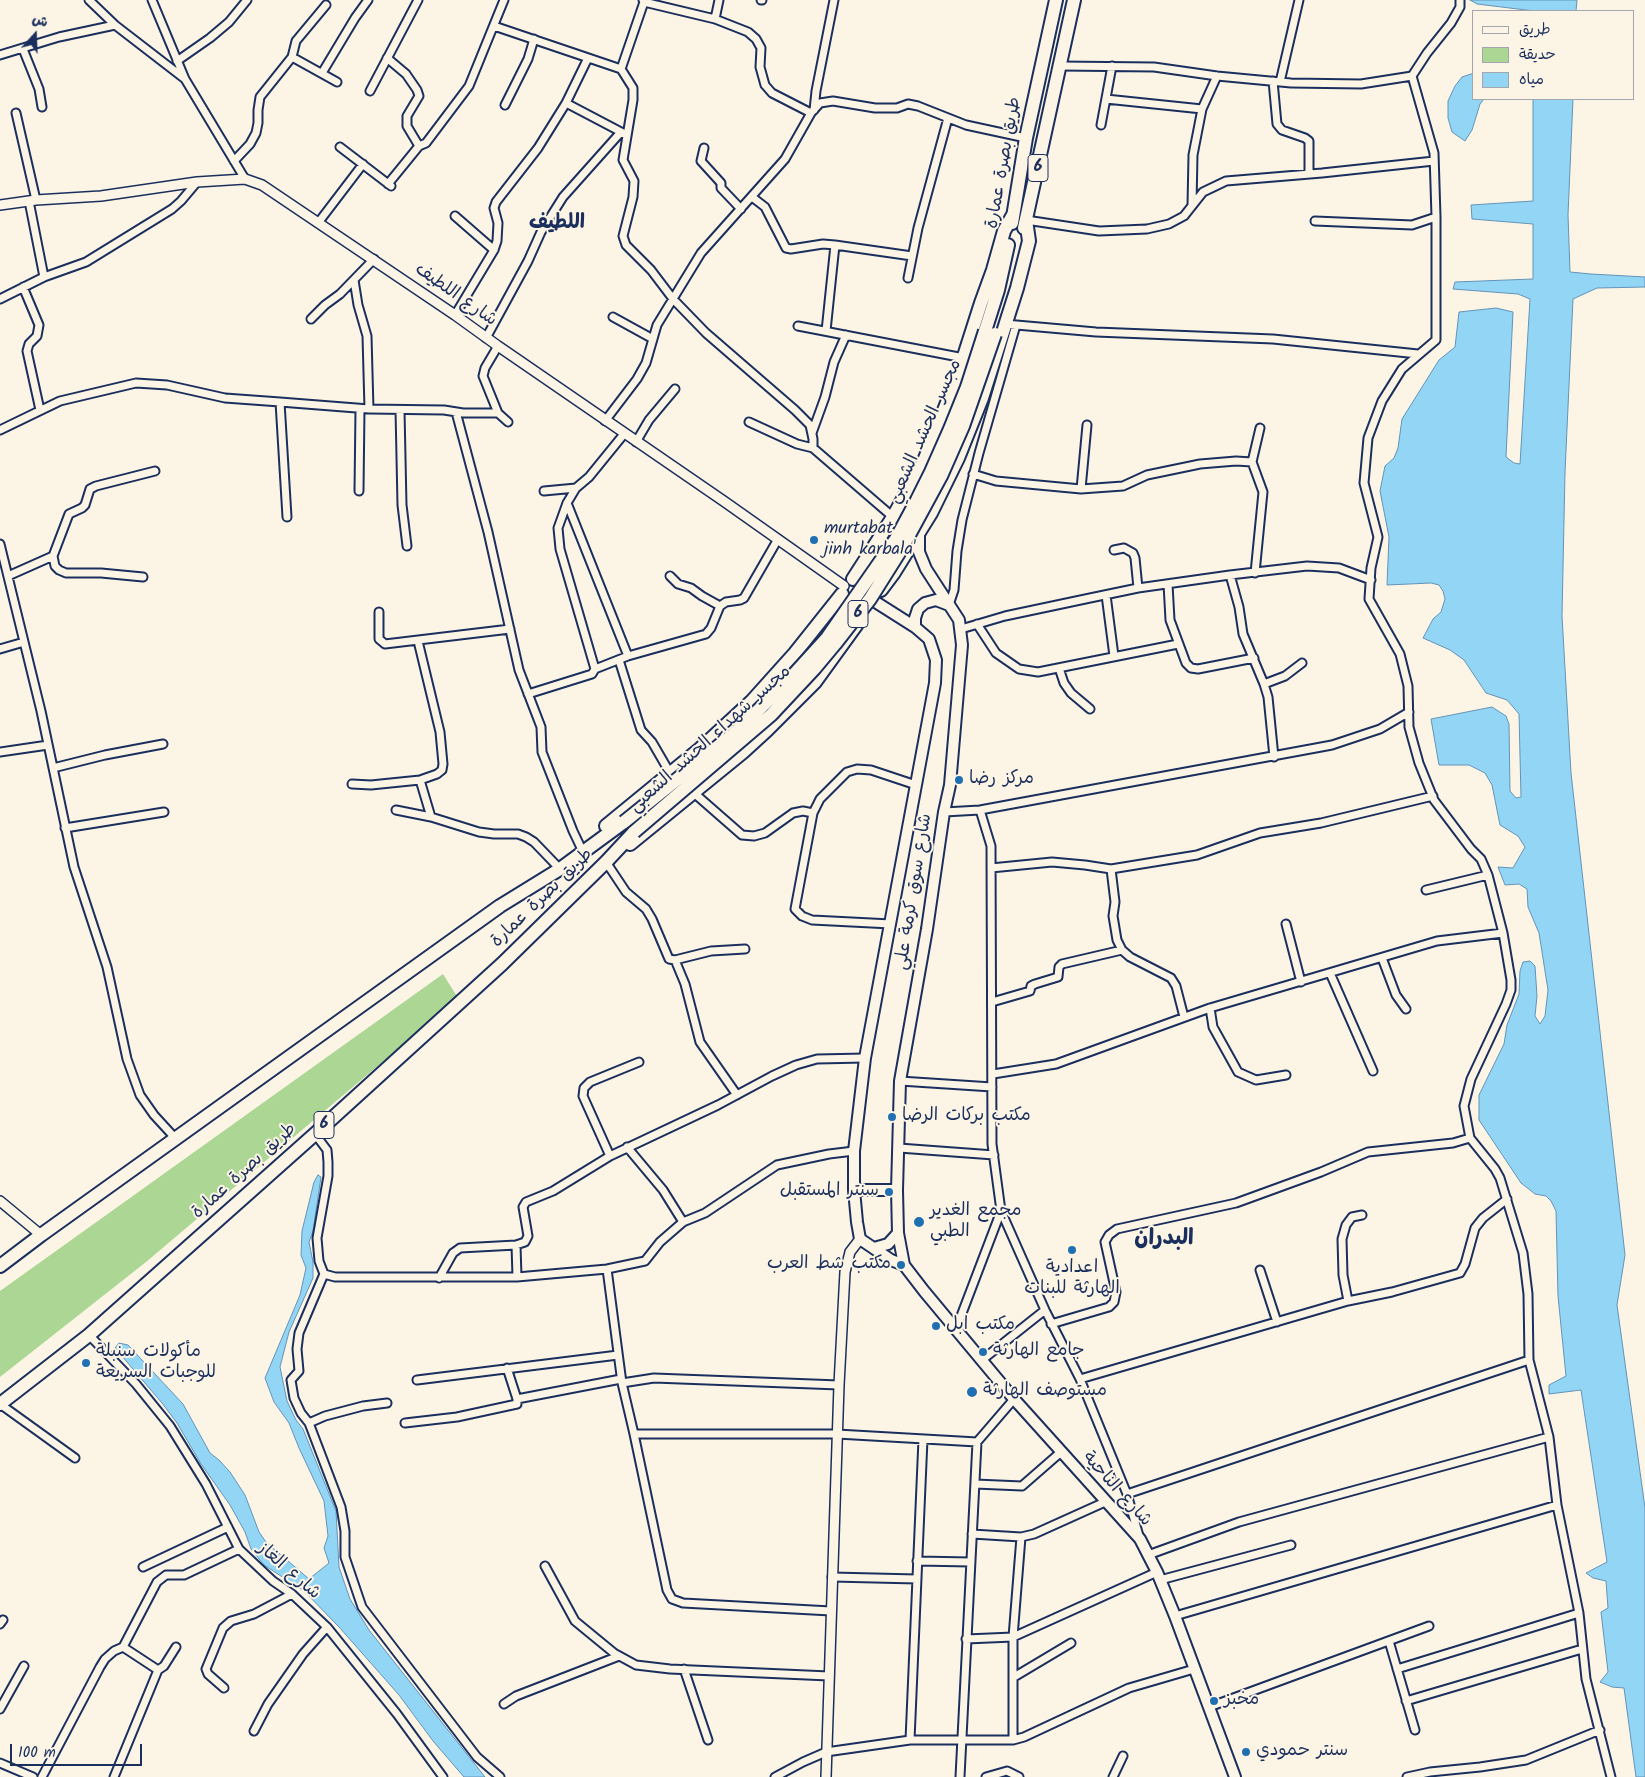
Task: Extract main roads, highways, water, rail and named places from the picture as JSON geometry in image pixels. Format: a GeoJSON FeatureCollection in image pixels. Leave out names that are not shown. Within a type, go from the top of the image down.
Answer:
{"type":"FeatureCollection","features":[{"type":"Feature","properties":{"kind":"highway","name":"طريق بصرة عمارة"},"geometry":{"type":"LineString","coordinates":[[990,332],[1005,262],[1026,138],[1056,0]]}},
{"type":"Feature","properties":{"kind":"highway","name":"طريق بصرة عمارة"},"geometry":{"type":"LineString","coordinates":[[990,332],[1013,273],[1074,0]]}},
{"type":"Feature","properties":{"kind":"highway"},"geometry":{"type":"LineString","coordinates":[[583,852],[590,838],[700,749],[751,702],[795,653],[847,586],[893,517],[924,461],[949,401],[993,270],[1004,231],[1013,215]]}},
{"type":"Feature","properties":{"kind":"highway"},"geometry":{"type":"LineString","coordinates":[[606,862],[749,747],[815,682],[894,574],[946,486],[1011,324],[1017,288],[1029,241],[1026,220]]}},
{"type":"Feature","properties":{"kind":"highway","name":"مجسر الحشد الشعبي"},"geometry":{"type":"LineString","coordinates":[[624,822],[736,732],[787,682],[827,638],[896,539],[921,493],[990,332]]}},
{"type":"Feature","properties":{"kind":"highway","name":"مجسر شهداء الحشد الشعبي"},"geometry":{"type":"LineString","coordinates":[[634,832],[770,715],[836,644],[870,599],[902,548],[941,476],[963,426],[990,332]]}},
{"type":"Feature","properties":{"kind":"highway"},"geometry":{"type":"LineString","coordinates":[[883,532],[885,544],[888,548],[899,552],[910,549]]}},
{"type":"Feature","properties":{"kind":"highway","name":"طريق بصرة عمارة"},"geometry":{"type":"LineString","coordinates":[[0,1266],[500,906],[560,869],[624,822]]}},
{"type":"Feature","properties":{"kind":"highway","name":"طريق بصرة عمارة"},"geometry":{"type":"LineString","coordinates":[[0,1404],[89,1335],[314,1134],[502,964],[634,832]]}},
{"type":"Feature","properties":{"kind":"main road","name":"شارع سوق كرمة علي"},"geometry":{"type":"LineString","coordinates":[[904,1265],[898,1232],[897,1190],[900,1081],[928,929],[944,812],[950,785],[959,699],[962,645],[960,620],[926,569],[919,552],[919,534]]}},
{"type":"Feature","properties":{"kind":"main road"},"geometry":{"type":"LineString","coordinates":[[860,577],[872,583],[875,588],[872,602],[858,611],[847,606],[847,586],[860,577]]}},
{"type":"Feature","properties":{"kind":"main road"},"geometry":{"type":"LineString","coordinates":[[915,627],[918,609],[925,602],[936,600],[949,605]]}},
{"type":"Feature","properties":{"kind":"main road","name":"شارع سوق كرمة علي"},"geometry":{"type":"LineString","coordinates":[[872,602],[915,627],[929,639],[936,660],[935,683],[866,1058],[854,1151],[854,1190],[860,1239],[874,1248]]}},
{"type":"Feature","properties":{"kind":"main road"},"geometry":{"type":"LineString","coordinates":[[854,1190],[897,1190]]}},
{"type":"Feature","properties":{"kind":"main road"},"geometry":{"type":"LineString","coordinates":[[874,1248],[888,1244],[898,1232]]}},
{"type":"Feature","properties":{"kind":"main road"},"geometry":{"type":"LineString","coordinates":[[874,1248],[892,1260],[904,1265]]}},
{"type":"Feature","properties":{"kind":"main road","name":"شارع الناحية"},"geometry":{"type":"LineString","coordinates":[[904,1265],[1014,1399],[1140,1539],[1175,1616],[1235,1777]]}},
{"type":"Feature","properties":{"kind":"water"},"geometry":{"type":"Polygon","coordinates":[[[1470,0],[1577,0],[1576,10],[1526,10],[1477,4],[1470,0]]]}},
{"type":"Feature","properties":{"kind":"water"},"geometry":{"type":"Polygon","coordinates":[[[1472,74],[1472,100],[1483,100],[1480,104],[1472,130],[1465,141],[1452,132],[1448,118],[1448,101],[1455,86],[1462,77],[1472,74]]]}},
{"type":"Feature","properties":{"kind":"water"},"geometry":{"type":"Polygon","coordinates":[[[1533,100],[1573,100],[1568,215],[1570,272],[1645,277],[1645,287],[1597,288],[1573,299],[1565,472],[1562,616],[1571,773],[1625,1255],[1617,1305],[1645,1508],[1645,1777],[1636,1777],[1624,1688],[1612,1687],[1600,1682],[1608,1672],[1601,1612],[1608,1608],[1606,1581],[1593,1578],[1586,1573],[1607,1562],[1581,1390],[1549,1394],[1549,1385],[1566,1376],[1558,1296],[1556,1211],[1546,1196],[1535,1194],[1521,1183],[1479,1120],[1479,1095],[1504,1044],[1507,1025],[1519,994],[1520,971],[1523,962],[1530,961],[1535,966],[1537,996],[1535,1016],[1540,1024],[1545,1016],[1548,990],[1539,933],[1528,907],[1527,889],[1519,884],[1505,885],[1498,867],[1513,868],[1525,847],[1518,836],[1500,825],[1492,785],[1485,773],[1469,765],[1439,765],[1431,719],[1492,707],[1506,716],[1509,724],[1510,791],[1516,798],[1521,797],[1519,714],[1507,700],[1486,693],[1464,660],[1450,650],[1423,638],[1433,619],[1441,612],[1445,599],[1439,585],[1431,583],[1387,585],[1389,537],[1380,491],[1385,466],[1394,458],[1398,448],[1402,419],[1439,360],[1455,347],[1459,312],[1496,308],[1513,312],[1506,457],[1514,463],[1520,464],[1530,299],[1518,294],[1453,289],[1455,282],[1533,279],[1533,224],[1472,219],[1471,205],[1533,201],[1533,100]]]}},
{"type":"Feature","properties":{"kind":"water"},"geometry":{"type":"Polygon","coordinates":[[[318,1175],[321,1177],[313,1231],[309,1242],[313,1262],[313,1278],[289,1332],[280,1367],[287,1401],[296,1420],[303,1429],[336,1511],[339,1567],[350,1599],[369,1630],[485,1777],[464,1777],[433,1741],[399,1695],[339,1627],[304,1591],[264,1565],[251,1549],[245,1532],[230,1505],[201,1464],[177,1423],[115,1348],[119,1343],[128,1345],[183,1404],[210,1453],[230,1472],[245,1495],[259,1532],[266,1542],[309,1579],[329,1563],[324,1548],[328,1536],[324,1501],[289,1423],[274,1402],[265,1378],[300,1295],[306,1268],[301,1255],[302,1231],[314,1182],[318,1175]]]}},
{"type":"Feature","properties":{"kind":"place","name":"murtabat jinh karbala'"},"geometry":{"type":"Point","coordinates":[814,540]}},
{"type":"Feature","properties":{"kind":"place","name":"مركز رضا"},"geometry":{"type":"Point","coordinates":[959,780]}},
{"type":"Feature","properties":{"kind":"place","name":"مكتب بركات الرضا"},"geometry":{"type":"Point","coordinates":[892,1117]}},
{"type":"Feature","properties":{"kind":"place","name":"سنتر المستقبل"},"geometry":{"type":"Point","coordinates":[889,1192]}},
{"type":"Feature","properties":{"kind":"place","name":"مجمع الغدير الطبي"},"geometry":{"type":"Point","coordinates":[919,1222]}},
{"type":"Feature","properties":{"kind":"place","name":"اعدادية الهارثة للبنات"},"geometry":{"type":"Point","coordinates":[1072,1250]}},
{"type":"Feature","properties":{"kind":"place","name":"مكتب شط العرب"},"geometry":{"type":"Point","coordinates":[901,1265]}},
{"type":"Feature","properties":{"kind":"place","name":"مكتب ابل"},"geometry":{"type":"Point","coordinates":[936,1326]}},
{"type":"Feature","properties":{"kind":"place","name":"جامع الهارثة"},"geometry":{"type":"Point","coordinates":[983,1352]}},
{"type":"Feature","properties":{"kind":"place","name":"مأكولات سنبلة للوجبات السريعة"},"geometry":{"type":"Point","coordinates":[86,1363]}},
{"type":"Feature","properties":{"kind":"place","name":"مستوصف الهارثة"},"geometry":{"type":"Point","coordinates":[972,1392]}},
{"type":"Feature","properties":{"kind":"place","name":"مخبز"},"geometry":{"type":"Point","coordinates":[1214,1701]}},
{"type":"Feature","properties":{"kind":"place","name":"سنتر حمودي"},"geometry":{"type":"Point","coordinates":[1246,1752]}},
{"type":"Feature","properties":{"kind":"district","name":"اللطيف"},"geometry":{"type":"Point","coordinates":[557,225]}},
{"type":"Feature","properties":{"kind":"district","name":"البدران"},"geometry":{"type":"Point","coordinates":[1164,1240]}}]}
